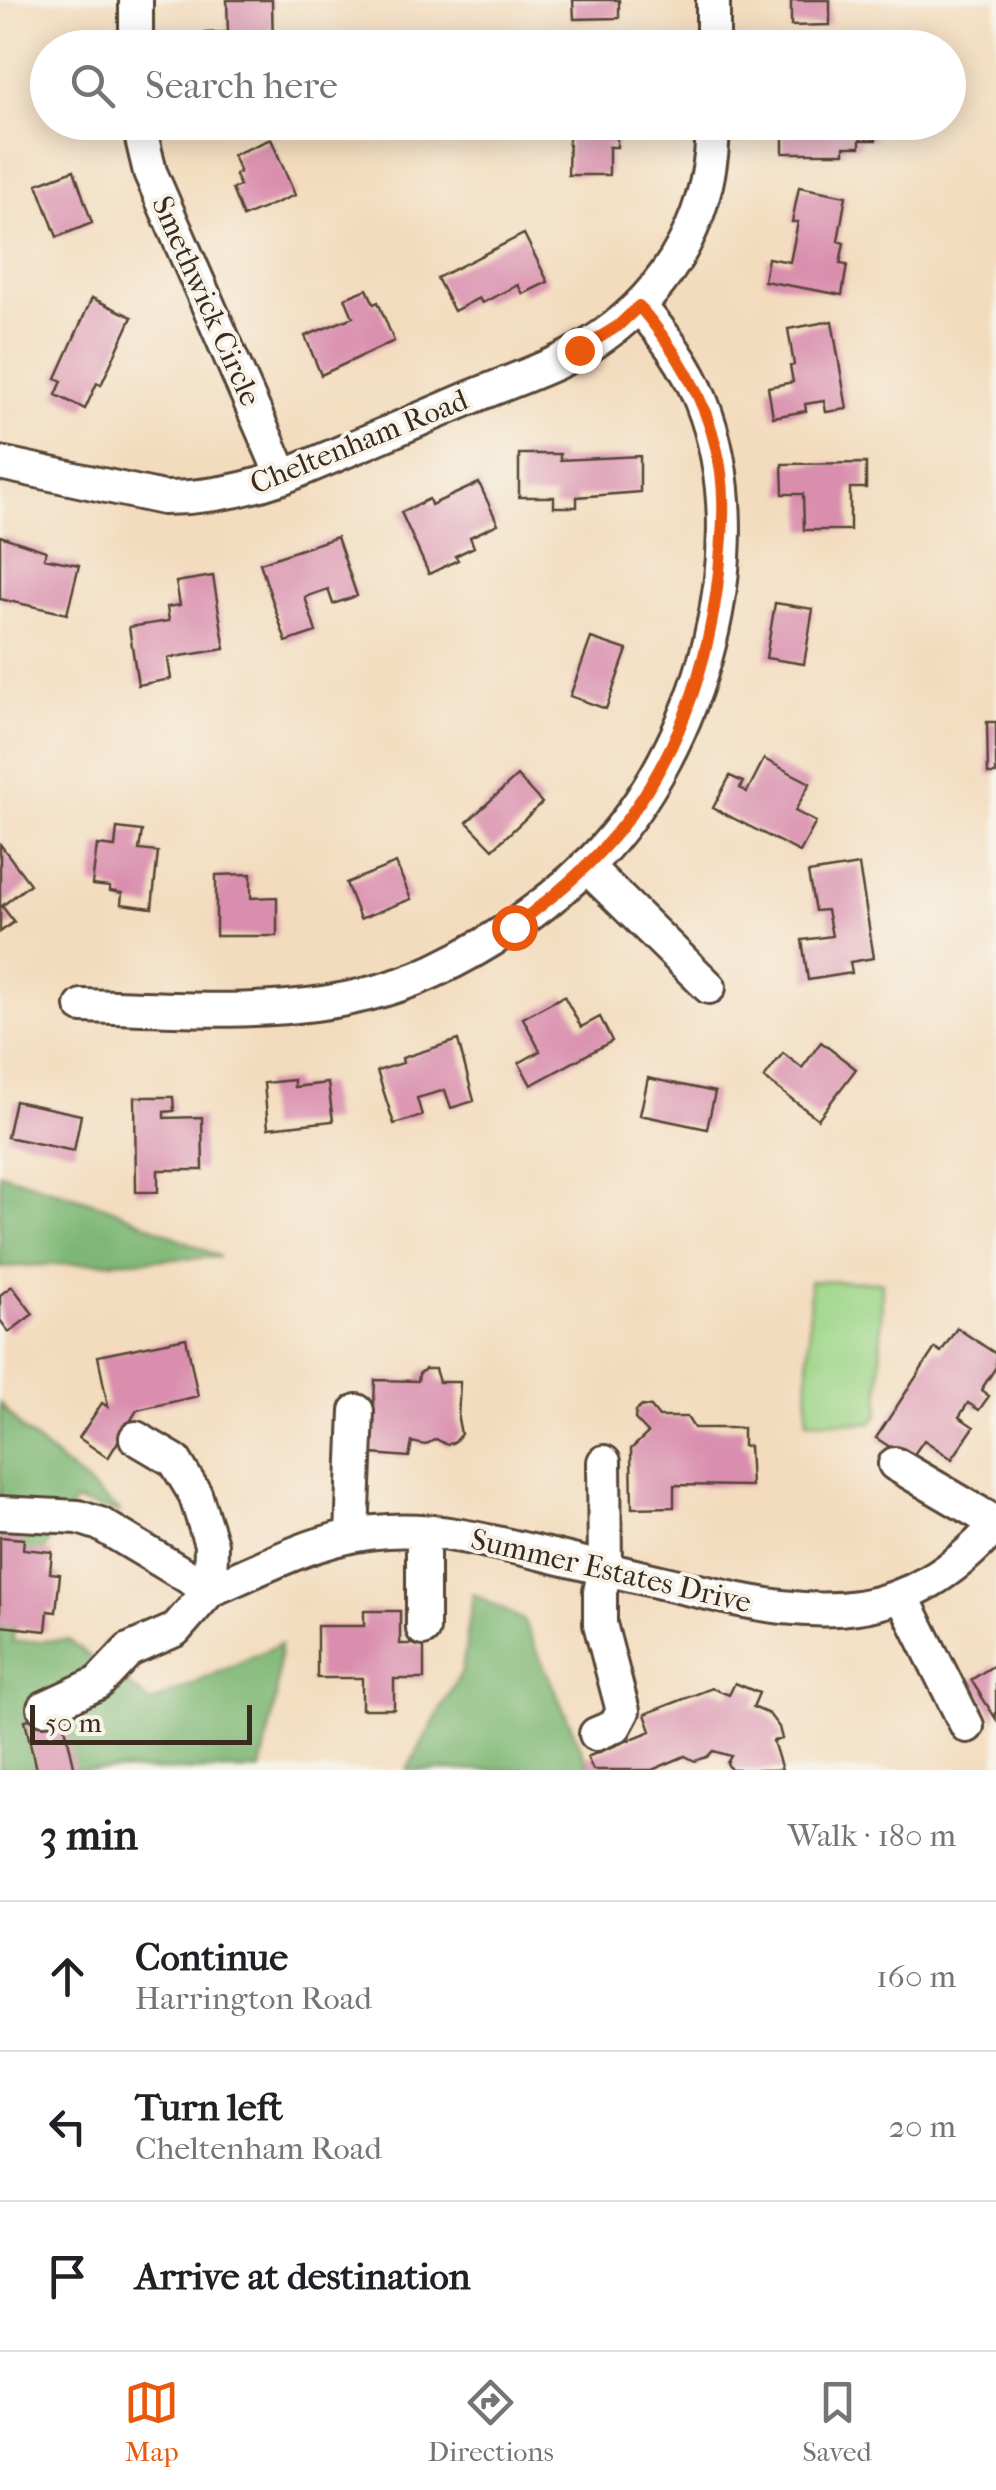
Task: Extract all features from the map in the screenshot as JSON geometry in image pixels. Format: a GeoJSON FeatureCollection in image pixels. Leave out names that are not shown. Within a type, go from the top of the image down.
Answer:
{"type":"FeatureCollection","features":[{"type":"Feature","properties":{"kind":"street"},"geometry":{"type":"LineString","coordinates":[[136,0],[136,30]]}},
{"type":"Feature","properties":{"kind":"street"},"geometry":{"type":"LineString","coordinates":[[713,0],[713,30]]}},
{"type":"Feature","properties":{"kind":"street","name":"Smethwick Circle"},"geometry":{"type":"LineString","coordinates":[[142,140],[150,172],[283,478]]}},
{"type":"Feature","properties":{"kind":"street","name":"Cheltenham Road"},"geometry":{"type":"LineString","coordinates":[[0,463],[163,498],[245,490],[283,478],[562,358],[602,337],[639,306],[674,264],[694,227],[709,174],[712,140]]}},
{"type":"Feature","properties":{"kind":"street"},"geometry":{"type":"LineString","coordinates":[[82,1006],[247,1010],[301,1007],[368,994],[431,972],[491,942],[536,912],[586,866],[638,802],[672,745],[706,654],[719,588],[723,495],[710,427],[682,362],[639,306]]}},
{"type":"Feature","properties":{"kind":"street"},"geometry":{"type":"LineString","coordinates":[[586,866],[709,987]]}},
{"type":"Feature","properties":{"kind":"street"},"geometry":{"type":"LineString","coordinates":[[352,1535],[357,1411]]}},
{"type":"Feature","properties":{"kind":"street"},"geometry":{"type":"LineString","coordinates":[[44,1708],[98,1683],[129,1650],[176,1630],[210,1590],[211,1544],[195,1494],[175,1461],[136,1438]]}},
{"type":"Feature","properties":{"kind":"street"},"geometry":{"type":"LineString","coordinates":[[596,1734],[615,1726],[622,1711],[600,1624],[605,1569],[604,1462]]}},
{"type":"Feature","properties":{"kind":"street"},"geometry":{"type":"LineString","coordinates":[[895,1464],[996,1524]]}},
{"type":"Feature","properties":{"kind":"street"},"geometry":{"type":"LineString","coordinates":[[0,1513],[78,1517],[100,1524],[210,1590]]}},
{"type":"Feature","properties":{"kind":"street","name":"Summer Estates Drive"},"geometry":{"type":"LineString","coordinates":[[210,1590],[331,1538],[390,1530],[465,1535],[768,1608],[834,1610],[868,1607],[902,1596],[956,1564],[996,1524]]}},
{"type":"Feature","properties":{"kind":"street"},"geometry":{"type":"LineString","coordinates":[[423,1532],[423,1629]]}},
{"type":"Feature","properties":{"kind":"street"},"geometry":{"type":"LineString","coordinates":[[902,1596],[967,1726]]}},
{"type":"Feature","properties":{"kind":"green space"},"geometry":{"type":"Polygon","coordinates":[[[0,1173],[108,1207],[220,1257],[0,1267],[0,1173]]]}},
{"type":"Feature","properties":{"kind":"green space"},"geometry":{"type":"Polygon","coordinates":[[[810,1281],[882,1282],[879,1414],[871,1423],[807,1421],[810,1281]]]}},
{"type":"Feature","properties":{"kind":"green space"},"geometry":{"type":"Polygon","coordinates":[[[0,1403],[22,1429],[121,1513],[75,1502],[26,1579],[12,1642],[68,1640],[152,1703],[280,1644],[276,1698],[261,1770],[0,1770],[0,1403]]]}},
{"type":"Feature","properties":{"kind":"green space"},"geometry":{"type":"Polygon","coordinates":[[[473,1594],[523,1620],[591,1770],[407,1770],[462,1671],[473,1594]]]}},
{"type":"Feature","properties":{"kind":"building"},"geometry":{"type":"Polygon","coordinates":[[[227,0],[272,0],[273,30],[228,30],[227,0]]]}},
{"type":"Feature","properties":{"kind":"building"},"geometry":{"type":"Polygon","coordinates":[[[573,0],[619,0],[619,18],[574,19],[573,0]]]}},
{"type":"Feature","properties":{"kind":"building"},"geometry":{"type":"Polygon","coordinates":[[[791,0],[830,0],[830,25],[791,26],[791,0]]]}},
{"type":"Feature","properties":{"kind":"building"},"geometry":{"type":"Polygon","coordinates":[[[271,140],[295,195],[243,217],[232,189],[240,186],[235,174],[240,172],[233,155],[271,140]]]}},
{"type":"Feature","properties":{"kind":"building"},"geometry":{"type":"Polygon","coordinates":[[[569,140],[617,140],[617,147],[609,147],[609,175],[568,175],[569,140]]]}},
{"type":"Feature","properties":{"kind":"building"},"geometry":{"type":"Polygon","coordinates":[[[783,140],[860,140],[860,147],[844,147],[844,153],[783,153],[783,140]]]}},
{"type":"Feature","properties":{"kind":"building"},"geometry":{"type":"Polygon","coordinates":[[[74,170],[92,223],[57,237],[37,184],[74,170]]]}},
{"type":"Feature","properties":{"kind":"building"},"geometry":{"type":"Polygon","coordinates":[[[799,187],[846,196],[838,241],[844,243],[840,264],[847,265],[842,295],[764,281],[768,258],[790,262],[798,222],[792,222],[799,187]]]}},
{"type":"Feature","properties":{"kind":"building"},"geometry":{"type":"Polygon","coordinates":[[[524,234],[548,282],[523,294],[518,285],[482,303],[479,298],[454,311],[437,278],[524,234]]]}},
{"type":"Feature","properties":{"kind":"building"},"geometry":{"type":"Polygon","coordinates":[[[367,289],[374,304],[378,302],[394,341],[321,375],[305,336],[353,317],[345,298],[367,289]]]}},
{"type":"Feature","properties":{"kind":"building"},"geometry":{"type":"Polygon","coordinates":[[[92,298],[132,317],[101,385],[97,383],[85,409],[56,395],[62,381],[56,378],[92,298]]]}},
{"type":"Feature","properties":{"kind":"building"},"geometry":{"type":"Polygon","coordinates":[[[832,321],[847,409],[826,412],[824,401],[805,404],[806,411],[773,417],[768,387],[793,382],[788,329],[832,321]]]}},
{"type":"Feature","properties":{"kind":"building"},"geometry":{"type":"Polygon","coordinates":[[[519,454],[560,454],[560,460],[640,456],[640,492],[577,497],[577,507],[554,507],[554,497],[519,497],[519,454]]]}},
{"type":"Feature","properties":{"kind":"building"},"geometry":{"type":"Polygon","coordinates":[[[866,463],[866,488],[850,488],[850,530],[804,530],[803,494],[783,494],[782,464],[866,463]]]}},
{"type":"Feature","properties":{"kind":"building"},"geometry":{"type":"Polygon","coordinates":[[[479,483],[498,524],[470,537],[474,547],[429,574],[401,512],[429,499],[431,505],[479,483]]]}},
{"type":"Feature","properties":{"kind":"building"},"geometry":{"type":"Polygon","coordinates":[[[0,536],[46,551],[44,558],[79,565],[67,614],[0,599],[0,536]]]}},
{"type":"Feature","properties":{"kind":"building"},"geometry":{"type":"Polygon","coordinates":[[[337,537],[357,596],[333,604],[328,589],[305,597],[316,632],[286,642],[260,563],[337,537]]]}},
{"type":"Feature","properties":{"kind":"building"},"geometry":{"type":"Polygon","coordinates":[[[213,576],[225,649],[168,658],[171,679],[138,685],[129,627],[169,621],[167,607],[180,605],[176,582],[213,576]]]}},
{"type":"Feature","properties":{"kind":"building"},"geometry":{"type":"Polygon","coordinates":[[[775,603],[813,609],[804,664],[766,658],[775,603]]]}},
{"type":"Feature","properties":{"kind":"building"},"geometry":{"type":"Polygon","coordinates":[[[591,638],[627,650],[606,709],[570,696],[591,638]]]}},
{"type":"Feature","properties":{"kind":"building"},"geometry":{"type":"Polygon","coordinates":[[[987,722],[996,722],[996,774],[988,774],[987,722]]]}},
{"type":"Feature","properties":{"kind":"building"},"geometry":{"type":"Polygon","coordinates":[[[764,759],[810,783],[795,811],[816,822],[800,852],[713,808],[730,776],[743,782],[740,788],[747,792],[764,759]]]}},
{"type":"Feature","properties":{"kind":"building"},"geometry":{"type":"Polygon","coordinates":[[[517,776],[542,803],[493,849],[467,822],[517,776]]]}},
{"type":"Feature","properties":{"kind":"building"},"geometry":{"type":"Polygon","coordinates":[[[117,828],[142,831],[139,850],[158,852],[152,908],[121,904],[122,893],[92,885],[97,845],[115,847],[117,828]]]}},
{"type":"Feature","properties":{"kind":"building"},"geometry":{"type":"Polygon","coordinates":[[[0,844],[30,884],[2,906],[14,922],[0,932],[0,844]]]}},
{"type":"Feature","properties":{"kind":"building"},"geometry":{"type":"Polygon","coordinates":[[[396,863],[411,899],[360,919],[346,883],[396,863]]]}},
{"type":"Feature","properties":{"kind":"building"},"geometry":{"type":"Polygon","coordinates":[[[859,865],[874,958],[850,962],[852,973],[808,980],[802,940],[832,936],[827,910],[815,911],[808,873],[859,865]]]}},
{"type":"Feature","properties":{"kind":"building"},"geometry":{"type":"Polygon","coordinates":[[[251,874],[251,898],[277,897],[277,936],[216,936],[216,875],[251,874]]]}},
{"type":"Feature","properties":{"kind":"building"},"geometry":{"type":"Polygon","coordinates":[[[564,996],[581,1027],[600,1017],[612,1041],[531,1085],[519,1063],[540,1051],[523,1018],[564,996]]]}},
{"type":"Feature","properties":{"kind":"building"},"geometry":{"type":"Polygon","coordinates":[[[458,1040],[474,1101],[451,1108],[445,1090],[417,1098],[422,1116],[394,1124],[377,1071],[403,1063],[402,1058],[458,1040]]]}},
{"type":"Feature","properties":{"kind":"building"},"geometry":{"type":"Polygon","coordinates":[[[821,1042],[856,1069],[818,1119],[764,1078],[783,1053],[802,1068],[821,1042]]]}},
{"type":"Feature","properties":{"kind":"building"},"geometry":{"type":"Polygon","coordinates":[[[648,1078],[715,1092],[707,1129],[640,1115],[648,1078]]]}},
{"type":"Feature","properties":{"kind":"building"},"geometry":{"type":"Polygon","coordinates":[[[294,1080],[294,1087],[328,1083],[333,1121],[268,1128],[264,1083],[294,1080]]]}},
{"type":"Feature","properties":{"kind":"building"},"geometry":{"type":"Polygon","coordinates":[[[135,1097],[173,1097],[174,1111],[164,1112],[164,1118],[202,1117],[203,1170],[158,1170],[158,1192],[136,1192],[135,1097]]]}},
{"type":"Feature","properties":{"kind":"building"},"geometry":{"type":"Polygon","coordinates":[[[15,1101],[81,1115],[74,1151],[7,1137],[15,1101]]]}},
{"type":"Feature","properties":{"kind":"building"},"geometry":{"type":"Polygon","coordinates":[[[12,1286],[33,1314],[9,1332],[0,1320],[0,1295],[12,1286]]]}},
{"type":"Feature","properties":{"kind":"building"},"geometry":{"type":"Polygon","coordinates":[[[957,1328],[996,1354],[996,1367],[981,1390],[989,1396],[979,1410],[968,1403],[959,1417],[974,1427],[952,1459],[924,1440],[910,1460],[876,1438],[935,1348],[941,1352],[957,1328]]]}},
{"type":"Feature","properties":{"kind":"building"},"geometry":{"type":"Polygon","coordinates":[[[186,1338],[198,1396],[137,1410],[108,1458],[79,1438],[102,1403],[108,1407],[98,1356],[186,1338]]]}},
{"type":"Feature","properties":{"kind":"building"},"geometry":{"type":"Polygon","coordinates":[[[425,1369],[435,1369],[439,1382],[460,1382],[461,1434],[447,1445],[436,1439],[425,1445],[412,1442],[409,1457],[372,1454],[375,1380],[418,1381],[425,1369]]]}},
{"type":"Feature","properties":{"kind":"building"},"geometry":{"type":"Polygon","coordinates":[[[642,1406],[651,1407],[659,1417],[687,1417],[694,1428],[743,1428],[743,1446],[749,1446],[751,1486],[674,1485],[674,1507],[632,1508],[631,1449],[648,1433],[635,1419],[642,1406]]]}},
{"type":"Feature","properties":{"kind":"building"},"geometry":{"type":"Polygon","coordinates":[[[0,1537],[24,1539],[23,1549],[52,1552],[50,1573],[60,1574],[56,1612],[48,1611],[46,1631],[0,1626],[0,1537]]]}},
{"type":"Feature","properties":{"kind":"building"},"geometry":{"type":"Polygon","coordinates":[[[364,1611],[400,1611],[400,1644],[424,1644],[424,1679],[394,1679],[394,1709],[362,1709],[362,1678],[317,1678],[317,1626],[364,1626],[364,1611]]]}},
{"type":"Feature","properties":{"kind":"building"},"geometry":{"type":"Polygon","coordinates":[[[996,1664],[996,1719],[971,1680],[996,1664]]]}},
{"type":"Feature","properties":{"kind":"building"},"geometry":{"type":"Polygon","coordinates":[[[735,1683],[759,1693],[753,1707],[769,1714],[779,1727],[782,1739],[773,1741],[782,1770],[731,1770],[727,1763],[731,1756],[713,1751],[695,1761],[685,1756],[652,1770],[593,1770],[587,1757],[651,1731],[645,1714],[712,1688],[729,1695],[735,1683]]]}},
{"type":"Feature","properties":{"kind":"building"},"geometry":{"type":"Polygon","coordinates":[[[62,1713],[75,1770],[36,1770],[25,1720],[62,1713]]]}},
{"type":"Feature","properties":{"kind":"route"},"geometry":{"type":"LineString","coordinates":[[514,927],[557,894],[595,857],[659,770],[694,694],[719,588],[724,522],[722,480],[710,427],[688,373],[639,306],[618,326],[579,350]]}}]}
